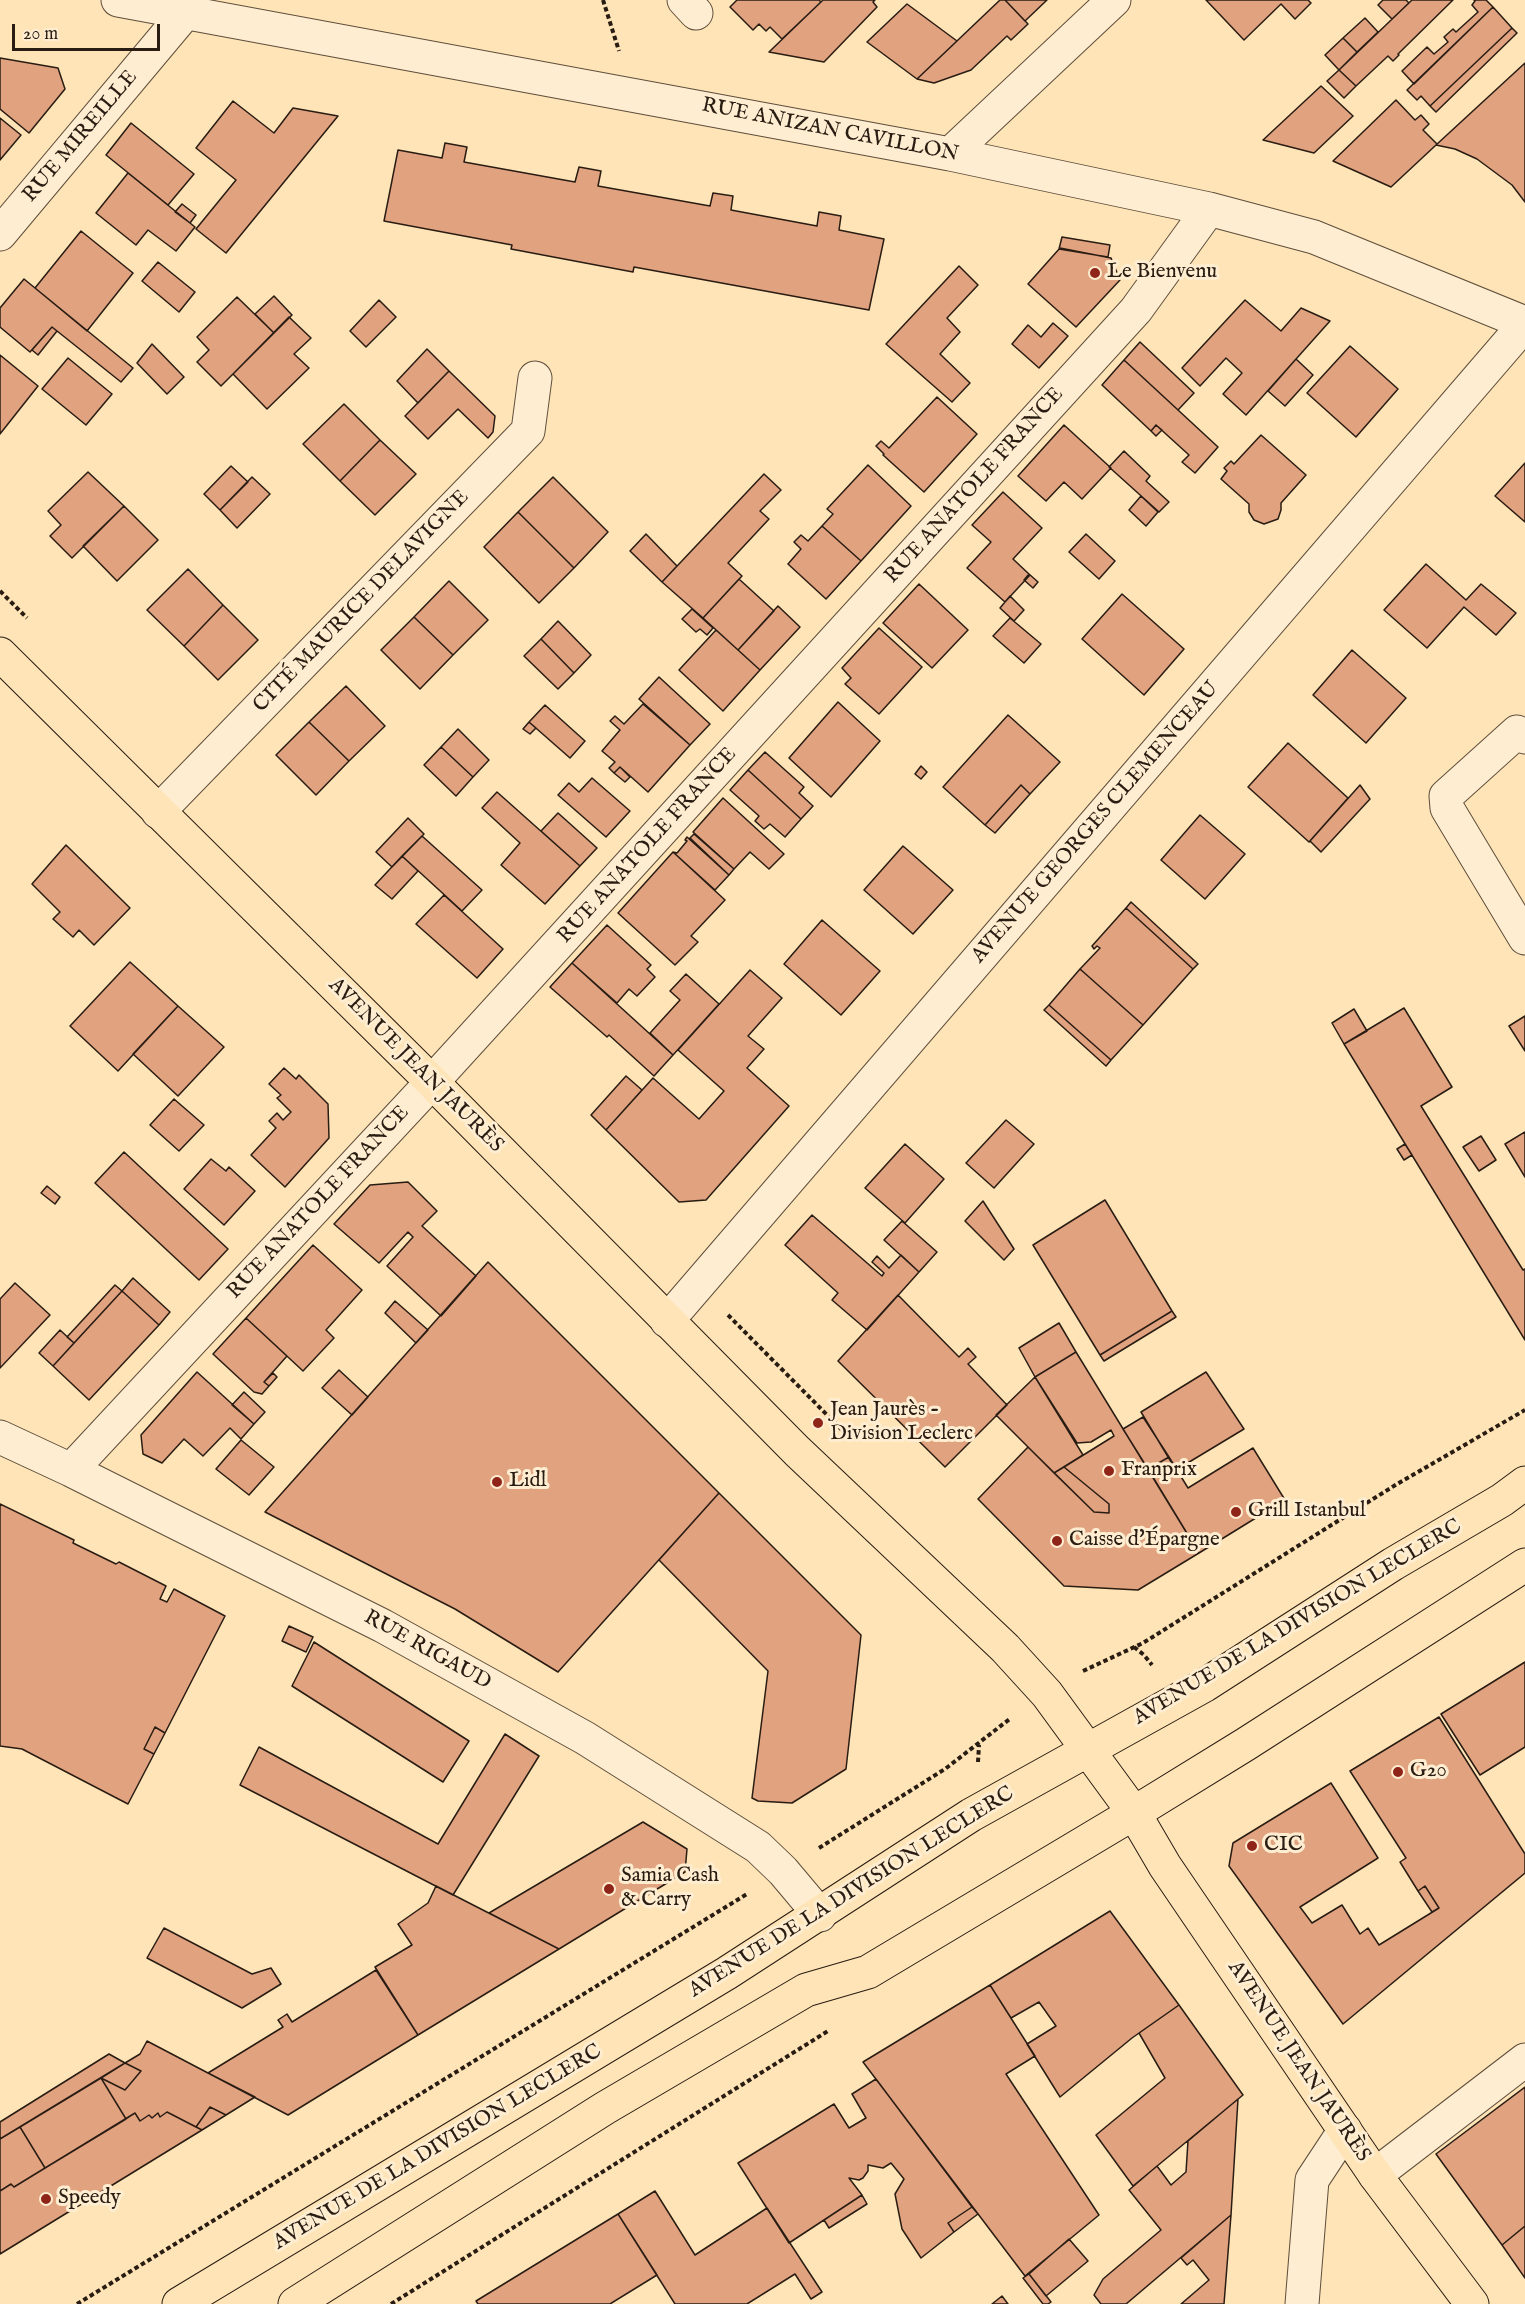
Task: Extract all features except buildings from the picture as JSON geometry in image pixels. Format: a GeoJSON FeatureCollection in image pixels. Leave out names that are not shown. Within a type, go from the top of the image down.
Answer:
{"type":"FeatureCollection","features":[{"type":"Feature","properties":{"kind":"main road","name":"AVENUE JEAN JAURÈS"},"geometry":{"type":"LineString","coordinates":[[0,654],[432,1082],[668,1322],[1005,1648],[1047,1694],[1134,1813],[1165,1866],[1376,2175],[1472,2304]]}},
{"type":"Feature","properties":{"kind":"main road","name":"AVENUE DE LA DIVISION LECLERC"},"geometry":{"type":"LineString","coordinates":[[179,2304],[727,1973],[820,1915],[971,1815],[1205,1685],[1393,1564],[1502,1500],[1525,1483]]}},
{"type":"Feature","properties":{"kind":"main road"},"geometry":{"type":"LineString","coordinates":[[295,2304],[605,2108],[806,1990],[868,1972],[1134,1813],[1525,1565]]}},
{"type":"Feature","properties":{"kind":"street","name":"RUE ANIZAN CAVILLON"},"geometry":{"type":"LineString","coordinates":[[118,0],[950,154],[1209,209],[1314,237],[1525,323]]}},
{"type":"Feature","properties":{"kind":"street"},"geometry":{"type":"LineString","coordinates":[[950,154],[1114,0]]}},
{"type":"Feature","properties":{"kind":"street","name":"RUE MIREILLE"},"geometry":{"type":"LineString","coordinates":[[0,234],[186,12]]}},
{"type":"Feature","properties":{"kind":"street","name":"RUE ANATOLE FRANCE"},"geometry":{"type":"LineString","coordinates":[[71,1470],[432,1082],[1136,310],[1209,209]]}},
{"type":"Feature","properties":{"kind":"street","name":"AVENUE GEORGES CLEMENCEAU"},"geometry":{"type":"LineString","coordinates":[[668,1322],[1525,323]]}},
{"type":"Feature","properties":{"kind":"street","name":"CITÉ MAURICE DELAVIGNE"},"geometry":{"type":"LineString","coordinates":[[158,812],[528,431],[535,378]]}},
{"type":"Feature","properties":{"kind":"street"},"geometry":{"type":"LineString","coordinates":[[1525,737],[1518,732],[1446,796],[1447,808],[1525,938]]}},
{"type":"Feature","properties":{"kind":"street","name":"RUE RIGAUD"},"geometry":{"type":"LineString","coordinates":[[0,1437],[71,1470],[383,1626],[585,1738],[758,1848],[783,1871],[820,1915]]}},
{"type":"Feature","properties":{"kind":"street"},"geometry":{"type":"LineString","coordinates":[[1376,2175],[1525,2060]]}},
{"type":"Feature","properties":{"kind":"street"},"geometry":{"type":"LineString","coordinates":[[1302,2304],[1312,2180],[1345,2130]]}},
{"type":"Feature","properties":{"kind":"path"},"geometry":{"type":"LineString","coordinates":[[603,0],[620,49],[614,90]]}},
{"type":"Feature","properties":{"kind":"path"},"geometry":{"type":"LineString","coordinates":[[1092,1666],[1143,1643],[1397,1484],[1525,1410]]}},
{"type":"Feature","properties":{"kind":"path"},"geometry":{"type":"LineString","coordinates":[[77,2304],[783,1871],[945,1769],[979,1744],[996,1728]]}},
{"type":"Feature","properties":{"kind":"path"},"geometry":{"type":"LineString","coordinates":[[391,2304],[835,2027]]}},
{"type":"Feature","properties":{"kind":"place","name":"Le Bienvenu"},"geometry":{"type":"Point","coordinates":[1095,273]}},
{"type":"Feature","properties":{"kind":"place","name":"Jean Jaurès - Division Leclerc"},"geometry":{"type":"Point","coordinates":[818,1423]}},
{"type":"Feature","properties":{"kind":"place","name":"Franprix"},"geometry":{"type":"Point","coordinates":[1109,1471]}},
{"type":"Feature","properties":{"kind":"place","name":"Lidl"},"geometry":{"type":"Point","coordinates":[497,1482]}},
{"type":"Feature","properties":{"kind":"place","name":"Grill Istanbul"},"geometry":{"type":"Point","coordinates":[1236,1512]}},
{"type":"Feature","properties":{"kind":"place","name":"Caisse d'Épargne"},"geometry":{"type":"Point","coordinates":[1057,1541]}},
{"type":"Feature","properties":{"kind":"place","name":"G20"},"geometry":{"type":"Point","coordinates":[1398,1772]}},
{"type":"Feature","properties":{"kind":"place","name":"CIC"},"geometry":{"type":"Point","coordinates":[1252,1846]}},
{"type":"Feature","properties":{"kind":"place","name":"Samia Cash & Carry"},"geometry":{"type":"Point","coordinates":[609,1889]}},
{"type":"Feature","properties":{"kind":"place","name":"Speedy"},"geometry":{"type":"Point","coordinates":[46,2199]}}]}
